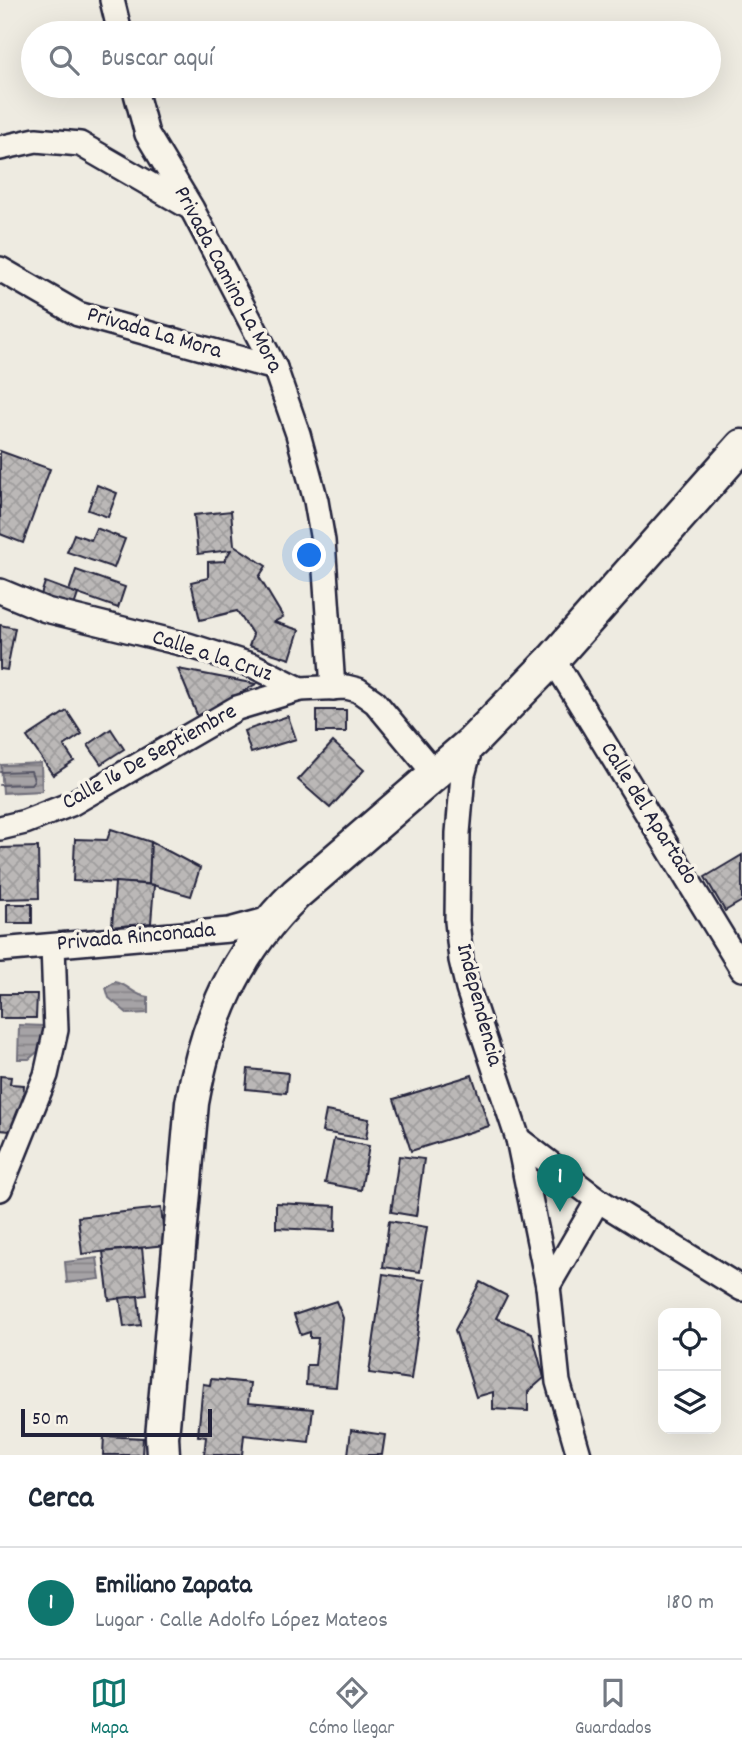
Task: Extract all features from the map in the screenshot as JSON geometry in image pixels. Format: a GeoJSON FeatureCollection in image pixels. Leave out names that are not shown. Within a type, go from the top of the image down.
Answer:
{"type":"FeatureCollection","features":[{"type":"Feature","properties":{"kind":"main road"},"geometry":{"type":"LineString","coordinates":[[163,1455],[162,1437],[192,1103],[199,1067],[222,998],[252,944],[270,919],[472,742],[553,659],[742,446]]}},
{"type":"Feature","properties":{"kind":"street"},"geometry":{"type":"LineString","coordinates":[[112,0],[117,21]]}},
{"type":"Feature","properties":{"kind":"street","name":"Privada Camino La Mora"},"geometry":{"type":"LineString","coordinates":[[137,98],[147,134],[192,209],[275,368],[308,467],[321,527],[328,581],[333,688]]}},
{"type":"Feature","properties":{"kind":"street"},"geometry":{"type":"LineString","coordinates":[[0,148],[36,140],[80,144],[192,209]]}},
{"type":"Feature","properties":{"kind":"street","name":"Privada La Mora"},"geometry":{"type":"LineString","coordinates":[[0,269],[78,314],[275,368]]}},
{"type":"Feature","properties":{"kind":"street","name":"Calle a la Cruz"},"geometry":{"type":"LineString","coordinates":[[0,591],[46,610],[188,645],[254,666],[300,689],[346,687],[367,695],[434,773]]}},
{"type":"Feature","properties":{"kind":"street","name":"Calle del Apartado"},"geometry":{"type":"LineString","coordinates":[[553,659],[742,969]]}},
{"type":"Feature","properties":{"kind":"street","name":"Calle 16 De Septiembre"},"geometry":{"type":"LineString","coordinates":[[0,828],[25,822],[71,804],[237,708],[300,689]]}},
{"type":"Feature","properties":{"kind":"street","name":"Independencia"},"geometry":{"type":"LineString","coordinates":[[472,742],[463,775],[460,810],[457,921],[461,960],[468,989],[518,1139],[548,1286],[558,1382],[579,1455]]}},
{"type":"Feature","properties":{"kind":"street","name":"Privada Rinconada"},"geometry":{"type":"LineString","coordinates":[[0,950],[229,930],[270,919]]}},
{"type":"Feature","properties":{"kind":"street"},"geometry":{"type":"LineString","coordinates":[[0,1189],[46,1075],[56,1030],[53,947]]}},
{"type":"Feature","properties":{"kind":"street"},"geometry":{"type":"LineString","coordinates":[[518,1139],[598,1200],[742,1289]]}},
{"type":"Feature","properties":{"kind":"street"},"geometry":{"type":"LineString","coordinates":[[548,1286],[598,1200]]}},
{"type":"Feature","properties":{"kind":"water"},"geometry":{"type":"Polygon","coordinates":[[[41,763],[42,791],[3,793],[1,765],[41,763]]]}},
{"type":"Feature","properties":{"kind":"water"},"geometry":{"type":"Polygon","coordinates":[[[115,982],[148,997],[148,1013],[128,1014],[109,998],[106,988],[115,982]]]}},
{"type":"Feature","properties":{"kind":"water"},"geometry":{"type":"Polygon","coordinates":[[[19,1025],[44,1026],[43,1047],[29,1059],[18,1059],[19,1025]]]}},
{"type":"Feature","properties":{"kind":"water"},"geometry":{"type":"Polygon","coordinates":[[[97,1258],[100,1279],[67,1283],[65,1262],[97,1258]]]}},
{"type":"Feature","properties":{"kind":"building"},"geometry":{"type":"Polygon","coordinates":[[[0,451],[50,469],[23,543],[0,534],[0,451]]]}},
{"type":"Feature","properties":{"kind":"building"},"geometry":{"type":"Polygon","coordinates":[[[97,485],[117,493],[108,517],[88,510],[97,485]]]}},
{"type":"Feature","properties":{"kind":"building"},"geometry":{"type":"Polygon","coordinates":[[[231,511],[234,545],[266,566],[259,577],[283,617],[274,622],[299,630],[290,659],[249,646],[253,635],[237,611],[200,620],[191,582],[208,578],[208,562],[224,561],[231,550],[198,554],[194,515],[231,511]]]}},
{"type":"Feature","properties":{"kind":"building"},"geometry":{"type":"Polygon","coordinates":[[[96,528],[125,539],[114,568],[67,552],[74,534],[91,540],[96,528]]]}},
{"type":"Feature","properties":{"kind":"building"},"geometry":{"type":"Polygon","coordinates":[[[76,570],[125,587],[118,608],[69,591],[76,570]]]}},
{"type":"Feature","properties":{"kind":"building"},"geometry":{"type":"Polygon","coordinates":[[[45,582],[78,594],[73,609],[40,598],[45,582]]]}},
{"type":"Feature","properties":{"kind":"building"},"geometry":{"type":"Polygon","coordinates":[[[0,625],[15,628],[7,670],[0,669],[0,625]]]}},
{"type":"Feature","properties":{"kind":"building"},"geometry":{"type":"Polygon","coordinates":[[[178,669],[256,684],[198,717],[178,669]]]}},
{"type":"Feature","properties":{"kind":"building"},"geometry":{"type":"Polygon","coordinates":[[[317,710],[346,710],[346,732],[317,732],[317,710]]]}},
{"type":"Feature","properties":{"kind":"building"},"geometry":{"type":"Polygon","coordinates":[[[67,711],[82,734],[64,746],[74,761],[53,775],[27,737],[67,711]]]}},
{"type":"Feature","properties":{"kind":"building"},"geometry":{"type":"Polygon","coordinates":[[[288,716],[296,739],[251,753],[244,731],[288,716]]]}},
{"type":"Feature","properties":{"kind":"building"},"geometry":{"type":"Polygon","coordinates":[[[111,729],[124,749],[101,764],[88,745],[111,729]]]}},
{"type":"Feature","properties":{"kind":"building"},"geometry":{"type":"Polygon","coordinates":[[[333,742],[364,770],[330,808],[298,780],[333,742]]]}},
{"type":"Feature","properties":{"kind":"building"},"geometry":{"type":"Polygon","coordinates":[[[111,829],[151,842],[149,884],[73,881],[75,839],[107,840],[111,829]]]}},
{"type":"Feature","properties":{"kind":"building"},"geometry":{"type":"Polygon","coordinates":[[[151,842],[200,868],[191,896],[149,884],[151,842]]]}},
{"type":"Feature","properties":{"kind":"building"},"geometry":{"type":"Polygon","coordinates":[[[38,847],[39,898],[0,899],[0,848],[38,847]]]}},
{"type":"Feature","properties":{"kind":"building"},"geometry":{"type":"Polygon","coordinates":[[[742,855],[742,901],[725,911],[705,877],[742,855]]]}},
{"type":"Feature","properties":{"kind":"building"},"geometry":{"type":"Polygon","coordinates":[[[115,882],[154,885],[151,923],[112,927],[115,882]]]}},
{"type":"Feature","properties":{"kind":"building"},"geometry":{"type":"Polygon","coordinates":[[[7,904],[32,904],[32,923],[7,923],[7,904]]]}},
{"type":"Feature","properties":{"kind":"building"},"geometry":{"type":"Polygon","coordinates":[[[0,994],[37,994],[36,1018],[0,1018],[0,994]]]}},
{"type":"Feature","properties":{"kind":"building"},"geometry":{"type":"Polygon","coordinates":[[[248,1069],[288,1073],[286,1093],[246,1089],[248,1069]]]}},
{"type":"Feature","properties":{"kind":"building"},"geometry":{"type":"Polygon","coordinates":[[[472,1075],[489,1126],[411,1151],[394,1099],[472,1075]]]}},
{"type":"Feature","properties":{"kind":"building"},"geometry":{"type":"Polygon","coordinates":[[[0,1076],[11,1077],[10,1084],[24,1085],[21,1132],[0,1130],[0,1076]]]}},
{"type":"Feature","properties":{"kind":"building"},"geometry":{"type":"Polygon","coordinates":[[[326,1111],[369,1119],[366,1139],[322,1132],[326,1111]]]}},
{"type":"Feature","properties":{"kind":"building"},"geometry":{"type":"Polygon","coordinates":[[[334,1139],[369,1146],[361,1190],[325,1183],[334,1139]]]}},
{"type":"Feature","properties":{"kind":"building"},"geometry":{"type":"Polygon","coordinates":[[[399,1156],[424,1159],[416,1216],[391,1212],[399,1156]]]}},
{"type":"Feature","properties":{"kind":"building"},"geometry":{"type":"Polygon","coordinates":[[[276,1203],[336,1206],[335,1231],[276,1228],[276,1203]]]}},
{"type":"Feature","properties":{"kind":"building"},"geometry":{"type":"Polygon","coordinates":[[[161,1208],[165,1245],[82,1254],[78,1217],[161,1208]]]}},
{"type":"Feature","properties":{"kind":"building"},"geometry":{"type":"Polygon","coordinates":[[[389,1221],[427,1227],[420,1272],[383,1267],[389,1221]]]}},
{"type":"Feature","properties":{"kind":"building"},"geometry":{"type":"Polygon","coordinates":[[[142,1248],[147,1295],[109,1300],[103,1252],[142,1248]]]}},
{"type":"Feature","properties":{"kind":"building"},"geometry":{"type":"Polygon","coordinates":[[[383,1274],[425,1280],[411,1379],[369,1373],[383,1274]]]}},
{"type":"Feature","properties":{"kind":"building"},"geometry":{"type":"Polygon","coordinates":[[[480,1282],[507,1296],[496,1318],[532,1333],[544,1378],[528,1392],[528,1411],[493,1409],[493,1392],[476,1397],[455,1330],[480,1282]]]}},
{"type":"Feature","properties":{"kind":"building"},"geometry":{"type":"Polygon","coordinates":[[[138,1296],[141,1325],[124,1327],[120,1298],[138,1296]]]}},
{"type":"Feature","properties":{"kind":"building"},"geometry":{"type":"Polygon","coordinates":[[[336,1301],[343,1318],[336,1387],[306,1385],[307,1365],[315,1365],[318,1338],[310,1338],[310,1332],[301,1335],[294,1315],[336,1301]]]}},
{"type":"Feature","properties":{"kind":"building"},"geometry":{"type":"Polygon","coordinates":[[[211,1379],[250,1383],[248,1403],[313,1409],[309,1442],[244,1435],[242,1455],[204,1455],[206,1437],[198,1436],[203,1384],[210,1385],[211,1379]]]}},
{"type":"Feature","properties":{"kind":"building"},"geometry":{"type":"Polygon","coordinates":[[[351,1430],[385,1435],[382,1455],[348,1455],[351,1430]]]}},
{"type":"Feature","properties":{"kind":"building"},"geometry":{"type":"Polygon","coordinates":[[[104,1436],[143,1438],[142,1455],[103,1455],[104,1436]]]}},
{"type":"Feature","properties":{"kind":"place","name":"Emiliano Zapata"},"geometry":{"type":"Point","coordinates":[560,1212]}}]}
